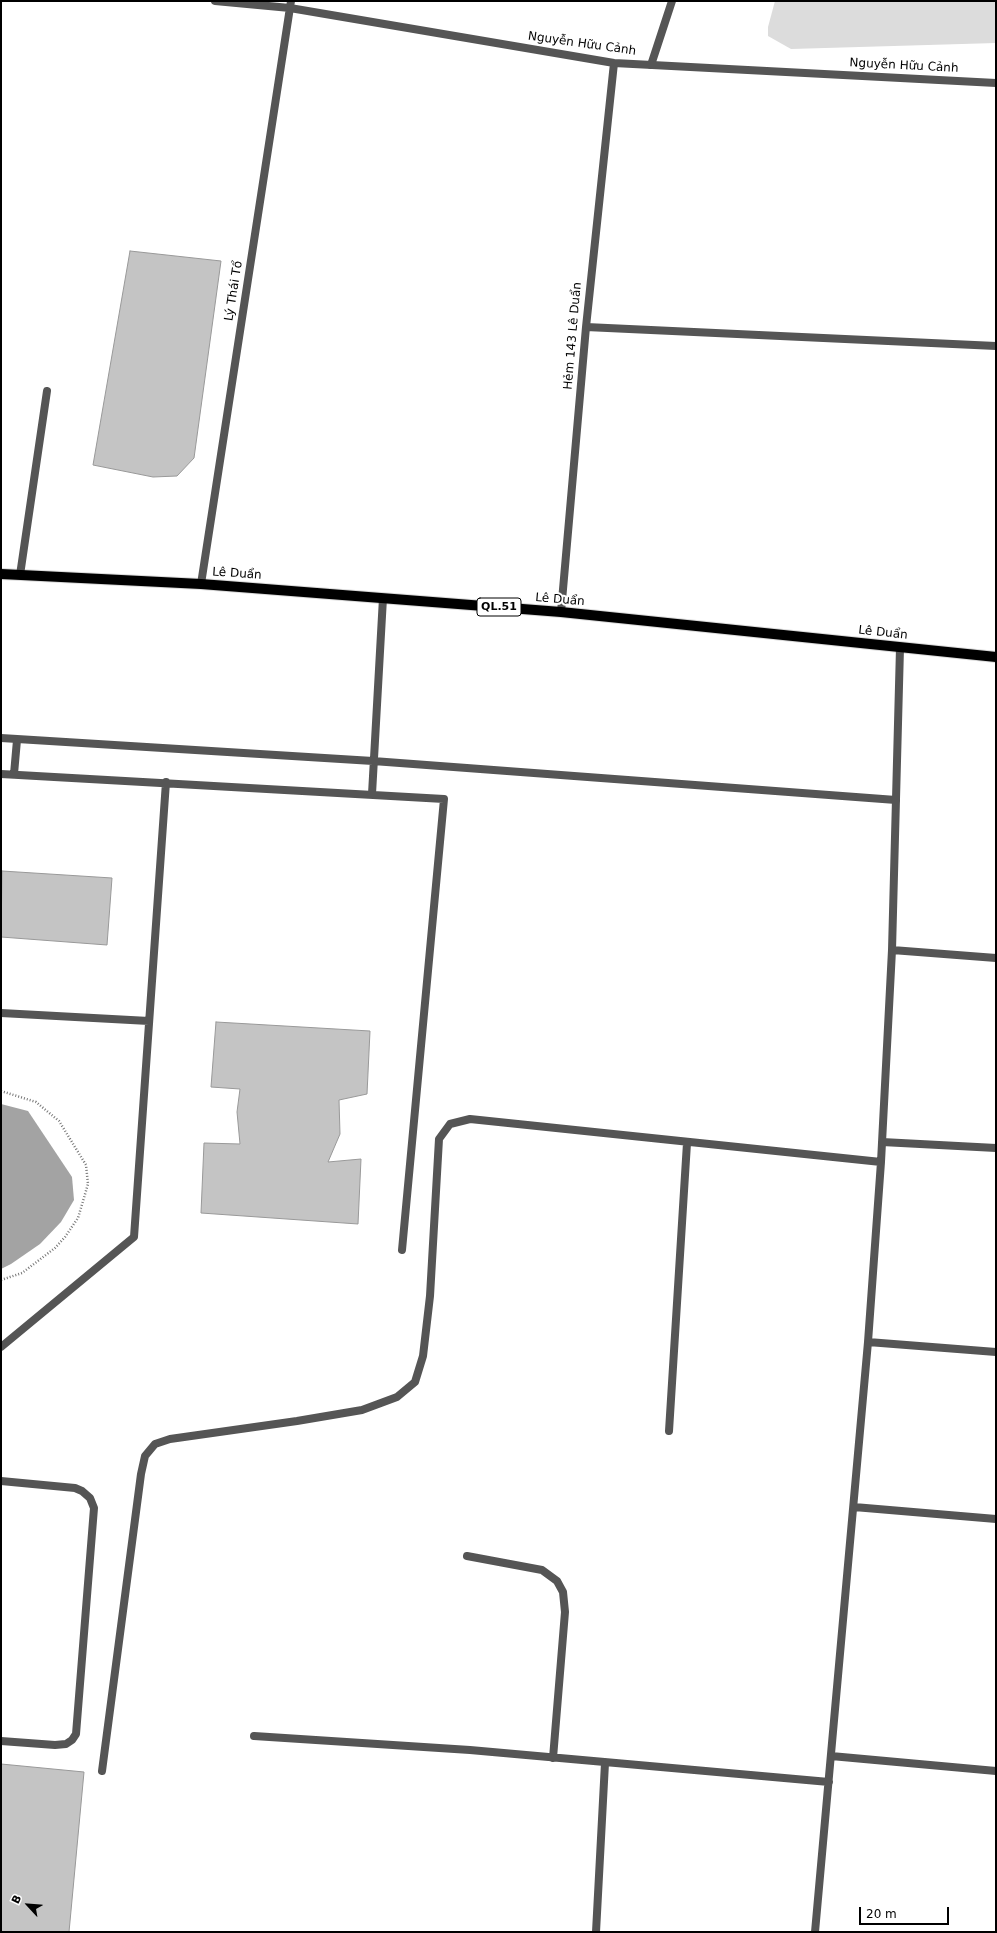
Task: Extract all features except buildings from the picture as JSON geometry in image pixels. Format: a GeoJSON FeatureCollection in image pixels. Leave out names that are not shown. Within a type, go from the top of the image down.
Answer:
{"type":"FeatureCollection","features":[{"type":"Feature","properties":{"kind":"main road","name":"Lê Duẩn"},"geometry":{"type":"LineString","coordinates":[[1,574],[201,584],[561,612],[996,657]]}},
{"type":"Feature","properties":{"kind":"street","name":"Nguyễn Hữu Cảnh"},"geometry":{"type":"LineString","coordinates":[[215,1],[291,4],[614,63],[996,83]]}},
{"type":"Feature","properties":{"kind":"street"},"geometry":{"type":"LineString","coordinates":[[651,65],[672,1]]}},
{"type":"Feature","properties":{"kind":"street","name":"Lý Thái Tổ"},"geometry":{"type":"LineString","coordinates":[[201,584],[291,4]]}},
{"type":"Feature","properties":{"kind":"street","name":"Hẻm 143 Lê Duẩn"},"geometry":{"type":"LineString","coordinates":[[561,612],[586,327],[614,63]]}},
{"type":"Feature","properties":{"kind":"street"},"geometry":{"type":"LineString","coordinates":[[586,327],[996,346]]}},
{"type":"Feature","properties":{"kind":"street"},"geometry":{"type":"LineString","coordinates":[[20,575],[47,391]]}},
{"type":"Feature","properties":{"kind":"street"},"geometry":{"type":"LineString","coordinates":[[372,794],[383,598]]}},
{"type":"Feature","properties":{"kind":"street"},"geometry":{"type":"LineString","coordinates":[[815,1932],[854,1507],[881,1162],[892,950],[900,648]]}},
{"type":"Feature","properties":{"kind":"street"},"geometry":{"type":"LineString","coordinates":[[1,738],[373,760],[896,800]]}},
{"type":"Feature","properties":{"kind":"street"},"geometry":{"type":"LineString","coordinates":[[14,774],[17,740]]}},
{"type":"Feature","properties":{"kind":"street"},"geometry":{"type":"LineString","coordinates":[[1,774],[166,782],[444,799],[402,1250]]}},
{"type":"Feature","properties":{"kind":"street"},"geometry":{"type":"LineString","coordinates":[[1,1347],[134,1237],[166,782]]}},
{"type":"Feature","properties":{"kind":"street"},"geometry":{"type":"LineString","coordinates":[[892,950],[996,958]]}},
{"type":"Feature","properties":{"kind":"street"},"geometry":{"type":"LineString","coordinates":[[1,1013],[149,1021]]}},
{"type":"Feature","properties":{"kind":"street"},"geometry":{"type":"LineString","coordinates":[[102,1772],[141,1474],[145,1456],[154,1444],[170,1439],[297,1422],[362,1410],[397,1397],[415,1382],[423,1356],[430,1296],[439,1139],[450,1124],[470,1119],[687,1143],[881,1162]]}},
{"type":"Feature","properties":{"kind":"street"},"geometry":{"type":"LineString","coordinates":[[882,1142],[996,1148]]}},
{"type":"Feature","properties":{"kind":"street"},"geometry":{"type":"LineString","coordinates":[[669,1431],[687,1143]]}},
{"type":"Feature","properties":{"kind":"street"},"geometry":{"type":"LineString","coordinates":[[868,1342],[996,1352]]}},
{"type":"Feature","properties":{"kind":"street"},"geometry":{"type":"LineString","coordinates":[[1,1481],[75,1488],[82,1491],[90,1498],[94,1508],[76,1734],[72,1740],[66,1744],[55,1745],[1,1741]]}},
{"type":"Feature","properties":{"kind":"street"},"geometry":{"type":"LineString","coordinates":[[854,1507],[996,1518]]}},
{"type":"Feature","properties":{"kind":"street"},"geometry":{"type":"LineString","coordinates":[[467,1556],[542,1570],[557,1581],[563,1592],[565,1612],[553,1758]]}},
{"type":"Feature","properties":{"kind":"street"},"geometry":{"type":"LineString","coordinates":[[254,1736],[470,1750],[828,1782]]}},
{"type":"Feature","properties":{"kind":"street"},"geometry":{"type":"LineString","coordinates":[[831,1756],[996,1771]]}},
{"type":"Feature","properties":{"kind":"street"},"geometry":{"type":"LineString","coordinates":[[596,1932],[605,1763]]}},
{"type":"Feature","properties":{"kind":"path"},"geometry":{"type":"LineString","coordinates":[[1,1091],[36,1102],[59,1121],[86,1165],[88,1184],[78,1218],[65,1237],[55,1248],[22,1273],[1,1280]]}},
{"type":"Feature","properties":{"kind":"shaded area"},"geometry":{"type":"Polygon","coordinates":[[[775,1],[996,1],[996,43],[791,49],[768,36],[768,27],[775,1]]]}},
{"type":"Feature","properties":{"kind":"shaded area"},"geometry":{"type":"Polygon","coordinates":[[[1,1104],[28,1111],[72,1177],[74,1200],[61,1222],[40,1244],[1,1269],[1,1104]]]}}]}
